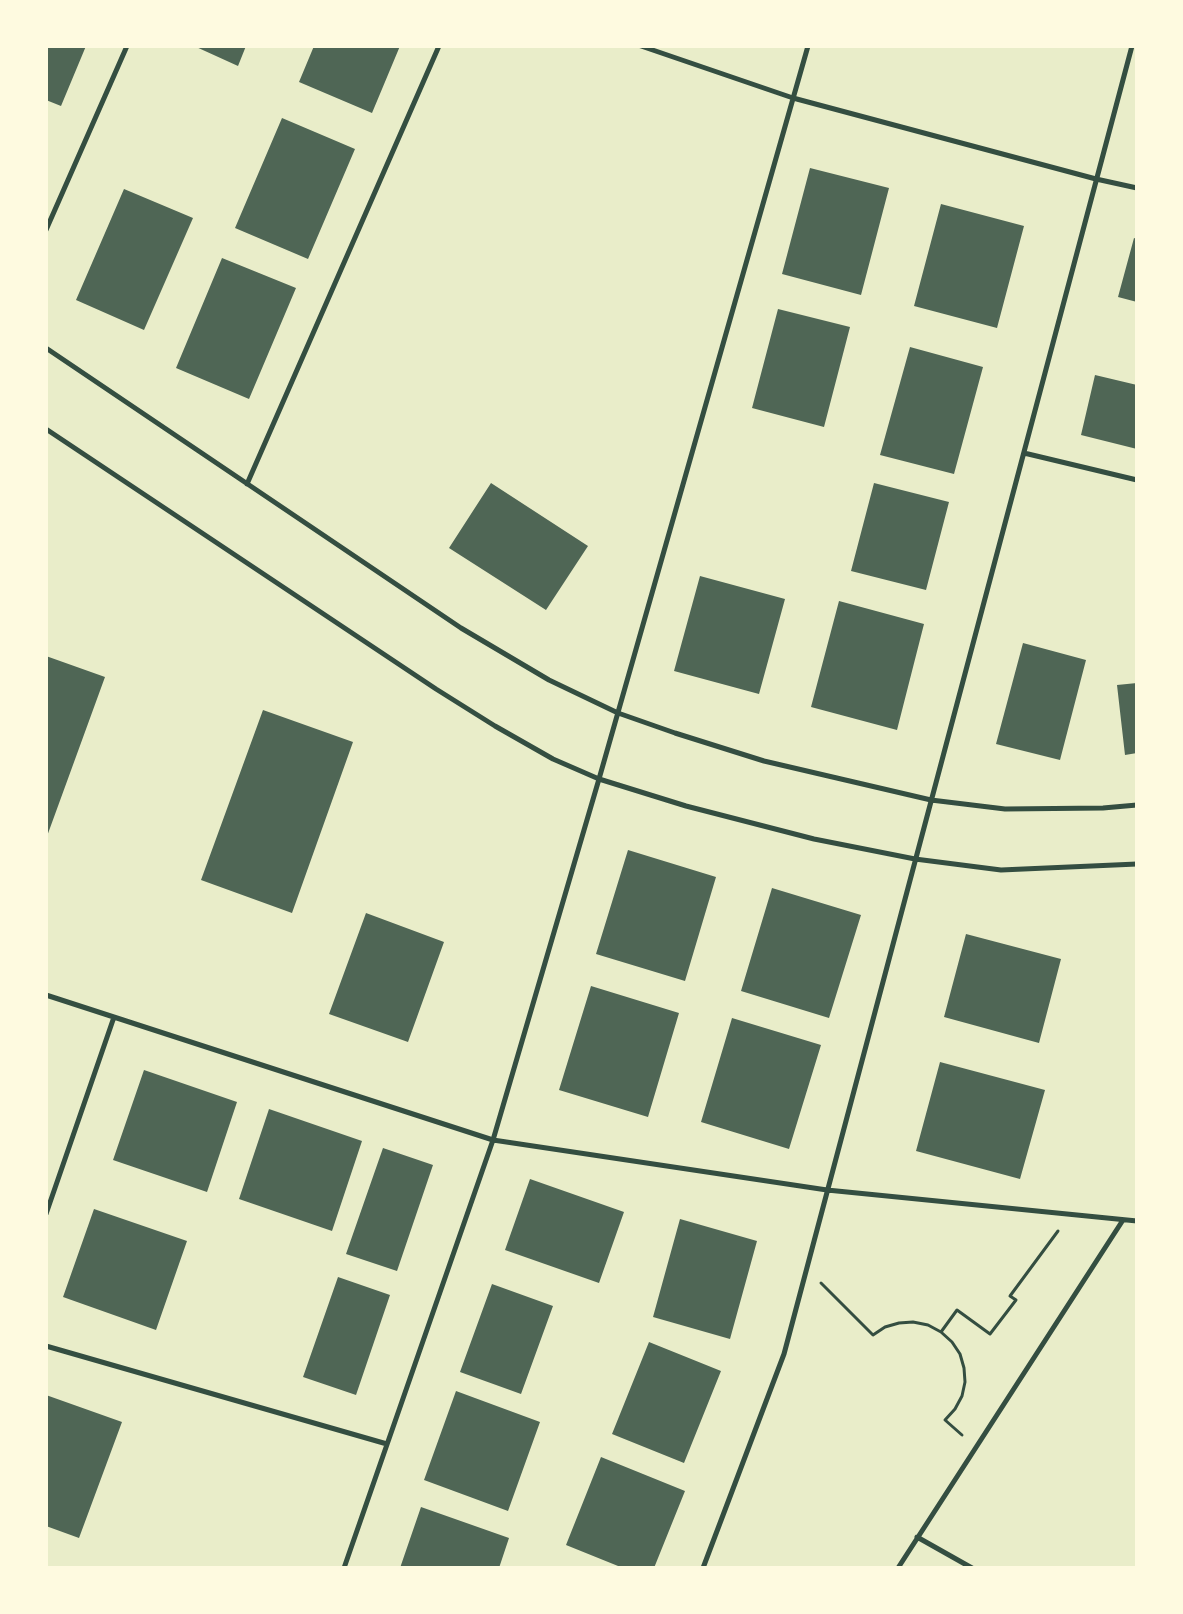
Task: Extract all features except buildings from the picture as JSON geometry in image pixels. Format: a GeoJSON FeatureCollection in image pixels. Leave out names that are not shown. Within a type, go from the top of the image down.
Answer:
{"type":"FeatureCollection","features":[{"type":"Feature","properties":{"kind":"street"},"geometry":{"type":"LineString","coordinates":[[46,230],[127,46]]}},
{"type":"Feature","properties":{"kind":"street"},"geometry":{"type":"LineString","coordinates":[[247,484],[439,46]]}},
{"type":"Feature","properties":{"kind":"street"},"geometry":{"type":"LineString","coordinates":[[641,46],[793,98],[1096,179],[1137,188]]}},
{"type":"Feature","properties":{"kind":"street"},"geometry":{"type":"LineString","coordinates":[[344,1568],[494,1140],[808,46]]}},
{"type":"Feature","properties":{"kind":"street"},"geometry":{"type":"LineString","coordinates":[[703,1568],[784,1354],[1132,46]]}},
{"type":"Feature","properties":{"kind":"street"},"geometry":{"type":"LineString","coordinates":[[46,348],[461,628],[549,680],[618,713],[764,761],[931,800],[1005,809],[1103,808],[1137,805]]}},
{"type":"Feature","properties":{"kind":"street"},"geometry":{"type":"LineString","coordinates":[[46,429],[436,689],[553,759],[599,779],[686,806],[814,839],[916,859],[1001,870],[1137,864]]}},
{"type":"Feature","properties":{"kind":"street"},"geometry":{"type":"LineString","coordinates":[[1024,453],[1137,480]]}},
{"type":"Feature","properties":{"kind":"street"},"geometry":{"type":"LineString","coordinates":[[46,995],[494,1140],[827,1190],[1137,1221]]}},
{"type":"Feature","properties":{"kind":"street"},"geometry":{"type":"LineString","coordinates":[[46,1214],[114,1017]]}},
{"type":"Feature","properties":{"kind":"street"},"geometry":{"type":"LineString","coordinates":[[898,1568],[1123,1220]]}},
{"type":"Feature","properties":{"kind":"street"},"geometry":{"type":"LineString","coordinates":[[46,1346],[387,1444]]}},
{"type":"Feature","properties":{"kind":"street"},"geometry":{"type":"LineString","coordinates":[[917,1537],[972,1568]]}},
{"type":"Feature","properties":{"kind":"path"},"geometry":{"type":"LineString","coordinates":[[941,1332],[957,1310],[990,1334],[1016,1300],[1010,1296],[1070,1214]]}},
{"type":"Feature","properties":{"kind":"path"},"geometry":{"type":"LineString","coordinates":[[807,1268],[873,1336],[886,1327],[899,1323],[914,1322],[928,1325],[941,1332],[952,1342],[960,1354],[965,1382],[962,1396],[955,1409],[945,1420],[976,1447]]}}]}
